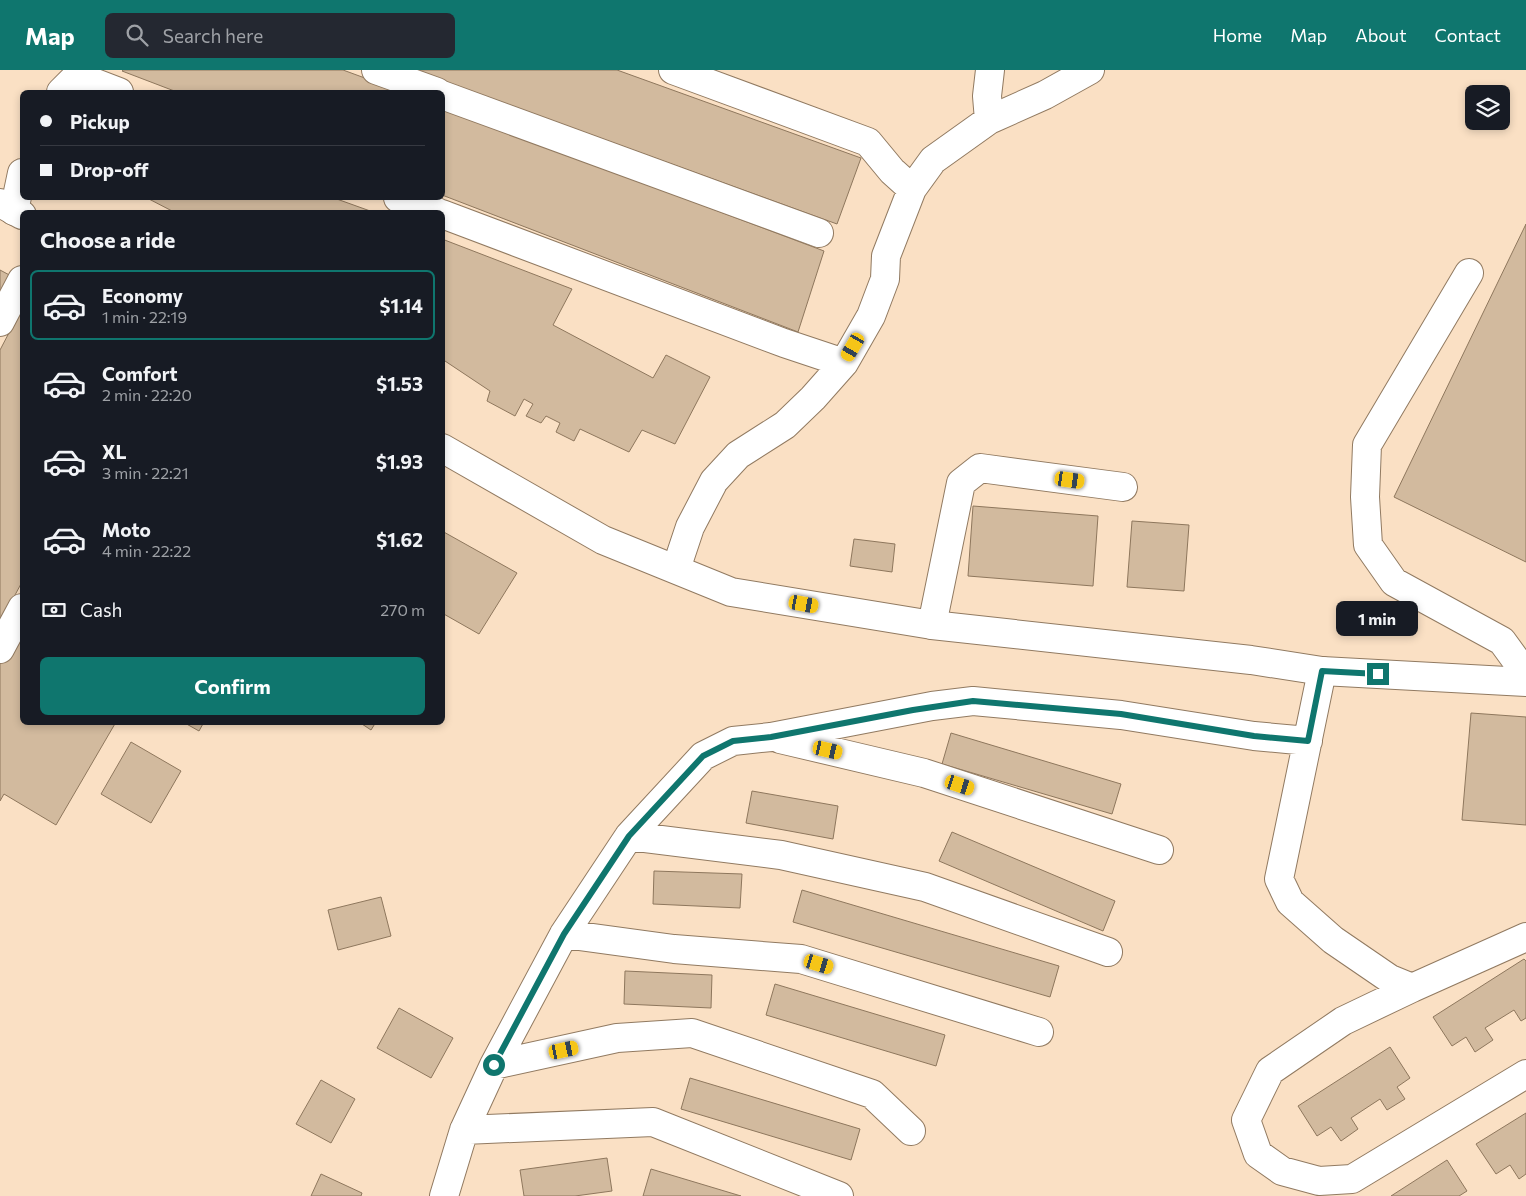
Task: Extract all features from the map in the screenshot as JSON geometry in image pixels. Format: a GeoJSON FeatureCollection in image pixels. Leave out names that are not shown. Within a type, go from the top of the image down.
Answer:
{"type":"FeatureCollection","features":[{"type":"Feature","properties":{"kind":"street"},"geometry":{"type":"LineString","coordinates":[[376,70],[431,90]]}},
{"type":"Feature","properties":{"kind":"street"},"geometry":{"type":"LineString","coordinates":[[672,70],[868,142],[892,172],[912,189]]}},
{"type":"Feature","properties":{"kind":"street"},"geometry":{"type":"LineString","coordinates":[[989,120],[987,96],[990,70]]}},
{"type":"Feature","properties":{"kind":"street"},"geometry":{"type":"LineString","coordinates":[[676,569],[690,527],[714,481],[738,455],[785,425],[813,398],[844,363],[871,316],[885,279],[886,256],[912,189],[933,160],[989,120],[1045,95],[1090,70]]}},
{"type":"Feature","properties":{"kind":"street"},"geometry":{"type":"LineString","coordinates":[[74,80],[112,90]]}},
{"type":"Feature","properties":{"kind":"street"},"geometry":{"type":"LineString","coordinates":[[445,96],[819,233]]}},
{"type":"Feature","properties":{"kind":"street"},"geometry":{"type":"LineString","coordinates":[[12,210],[20,180]]}},
{"type":"Feature","properties":{"kind":"street"},"geometry":{"type":"LineString","coordinates":[[404,200],[431,210]]}},
{"type":"Feature","properties":{"kind":"street"},"geometry":{"type":"LineString","coordinates":[[445,215],[784,343],[844,363]]}},
{"type":"Feature","properties":{"kind":"street"},"geometry":{"type":"LineString","coordinates":[[1470,273],[1367,445],[1364,498],[1368,545],[1394,582],[1502,641],[1526,674]]}},
{"type":"Feature","properties":{"kind":"street"},"geometry":{"type":"LineString","coordinates":[[0,322],[20,284]]}},
{"type":"Feature","properties":{"kind":"street"},"geometry":{"type":"LineString","coordinates":[[445,450],[603,540],[731,592],[932,625],[1242,659],[1322,671],[1526,682]]}},
{"type":"Feature","properties":{"kind":"street"},"geometry":{"type":"LineString","coordinates":[[932,625],[961,482],[980,468],[1123,487]]}},
{"type":"Feature","properties":{"kind":"street"},"geometry":{"type":"LineString","coordinates":[[0,649],[20,612]]}},
{"type":"Feature","properties":{"kind":"street"},"geometry":{"type":"LineString","coordinates":[[1322,671],[1279,879],[1290,902],[1333,940],[1390,979],[1412,988]]}},
{"type":"Feature","properties":{"kind":"street"},"geometry":{"type":"LineString","coordinates":[[444,1196],[464,1130],[494,1065],[564,934],[629,836],[703,756],[733,741],[771,737],[923,708],[973,701],[1121,714],[1254,736],[1308,741]]}},
{"type":"Feature","properties":{"kind":"street"},"geometry":{"type":"LineString","coordinates":[[771,737],[924,773],[1159,850]]}},
{"type":"Feature","properties":{"kind":"street"},"geometry":{"type":"LineString","coordinates":[[629,836],[781,855],[925,887],[1108,952]]}},
{"type":"Feature","properties":{"kind":"street"},"geometry":{"type":"LineString","coordinates":[[564,934],[674,949],[801,959],[1039,1032]]}},
{"type":"Feature","properties":{"kind":"street"},"geometry":{"type":"LineString","coordinates":[[1526,937],[1343,1021],[1270,1071],[1246,1120],[1258,1154],[1282,1171],[1319,1181],[1352,1179],[1526,1074]]}},
{"type":"Feature","properties":{"kind":"street"},"geometry":{"type":"LineString","coordinates":[[494,1065],[617,1038],[692,1033],[872,1094],[911,1131]]}},
{"type":"Feature","properties":{"kind":"street"},"geometry":{"type":"LineString","coordinates":[[464,1130],[652,1122],[839,1196]]}},
{"type":"Feature","properties":{"kind":"building"},"geometry":{"type":"Polygon","coordinates":[[[343,70],[398,90],[172,90],[122,71],[343,70]]]}},
{"type":"Feature","properties":{"kind":"building"},"geometry":{"type":"Polygon","coordinates":[[[412,70],[617,70],[861,158],[837,224],[412,70]]]}},
{"type":"Feature","properties":{"kind":"building"},"geometry":{"type":"Polygon","coordinates":[[[445,108],[824,251],[798,332],[445,196],[445,108]]]}},
{"type":"Feature","properties":{"kind":"building"},"geometry":{"type":"Polygon","coordinates":[[[151,200],[340,200],[367,210],[170,210],[151,200]]]}},
{"type":"Feature","properties":{"kind":"building"},"geometry":{"type":"Polygon","coordinates":[[[1526,224],[1526,562],[1394,497],[1526,224]]]}},
{"type":"Feature","properties":{"kind":"building"},"geometry":{"type":"Polygon","coordinates":[[[445,240],[572,289],[553,325],[653,378],[666,355],[710,377],[675,444],[642,430],[629,452],[580,429],[574,441],[556,432],[560,423],[546,416],[541,423],[526,416],[533,404],[524,399],[515,416],[487,401],[490,391],[445,361],[445,240]]]}},
{"type":"Feature","properties":{"kind":"building"},"geometry":{"type":"Polygon","coordinates":[[[0,270],[15,278],[0,304],[0,270]]]}},
{"type":"Feature","properties":{"kind":"building"},"geometry":{"type":"Polygon","coordinates":[[[20,312],[20,586],[0,623],[0,350],[20,312]]]}},
{"type":"Feature","properties":{"kind":"building"},"geometry":{"type":"Polygon","coordinates":[[[973,506],[1098,516],[1093,586],[968,576],[973,506]]]}},
{"type":"Feature","properties":{"kind":"building"},"geometry":{"type":"Polygon","coordinates":[[[1132,521],[1189,525],[1184,591],[1127,587],[1132,521]]]}},
{"type":"Feature","properties":{"kind":"building"},"geometry":{"type":"Polygon","coordinates":[[[445,533],[517,573],[479,634],[445,615],[445,533]]]}},
{"type":"Feature","properties":{"kind":"building"},"geometry":{"type":"Polygon","coordinates":[[[854,539],[895,544],[892,572],[850,566],[854,539]]]}},
{"type":"Feature","properties":{"kind":"building"},"geometry":{"type":"Polygon","coordinates":[[[20,628],[20,725],[114,725],[56,825],[4,794],[0,801],[0,663],[20,628]]]}},
{"type":"Feature","properties":{"kind":"building"},"geometry":{"type":"Polygon","coordinates":[[[1471,713],[1526,717],[1526,825],[1462,820],[1471,713]]]}},
{"type":"Feature","properties":{"kind":"building"},"geometry":{"type":"Polygon","coordinates":[[[188,725],[202,725],[199,731],[188,725]]]}},
{"type":"Feature","properties":{"kind":"building"},"geometry":{"type":"Polygon","coordinates":[[[364,725],[374,725],[371,730],[364,725]]]}},
{"type":"Feature","properties":{"kind":"building"},"geometry":{"type":"Polygon","coordinates":[[[951,733],[1121,784],[1112,814],[942,764],[951,733]]]}},
{"type":"Feature","properties":{"kind":"building"},"geometry":{"type":"Polygon","coordinates":[[[131,742],[181,771],[151,823],[101,794],[131,742]]]}},
{"type":"Feature","properties":{"kind":"building"},"geometry":{"type":"Polygon","coordinates":[[[752,791],[838,806],[833,839],[746,823],[752,791]]]}},
{"type":"Feature","properties":{"kind":"building"},"geometry":{"type":"Polygon","coordinates":[[[952,832],[1115,901],[1103,931],[939,861],[952,832]]]}},
{"type":"Feature","properties":{"kind":"building"},"geometry":{"type":"Polygon","coordinates":[[[654,871],[742,874],[740,908],[653,904],[654,871]]]}},
{"type":"Feature","properties":{"kind":"building"},"geometry":{"type":"Polygon","coordinates":[[[802,890],[1059,966],[1050,997],[793,922],[802,890]]]}},
{"type":"Feature","properties":{"kind":"building"},"geometry":{"type":"Polygon","coordinates":[[[381,897],[391,936],[338,950],[328,910],[381,897]]]}},
{"type":"Feature","properties":{"kind":"building"},"geometry":{"type":"Polygon","coordinates":[[[1524,959],[1526,961],[1526,1018],[1521,1021],[1514,1010],[1485,1028],[1493,1040],[1475,1052],[1466,1037],[1452,1046],[1433,1017],[1524,959]]]}},
{"type":"Feature","properties":{"kind":"building"},"geometry":{"type":"Polygon","coordinates":[[[625,971],[712,975],[711,1008],[624,1004],[625,971]]]}},
{"type":"Feature","properties":{"kind":"building"},"geometry":{"type":"Polygon","coordinates":[[[775,984],[945,1035],[936,1066],[766,1015],[775,984]]]}},
{"type":"Feature","properties":{"kind":"building"},"geometry":{"type":"Polygon","coordinates":[[[399,1008],[453,1038],[431,1078],[377,1048],[399,1008]]]}},
{"type":"Feature","properties":{"kind":"building"},"geometry":{"type":"Polygon","coordinates":[[[1390,1047],[1410,1078],[1397,1087],[1405,1099],[1387,1110],[1380,1099],[1351,1118],[1358,1129],[1341,1141],[1331,1127],[1317,1136],[1298,1106],[1390,1047]]]}},
{"type":"Feature","properties":{"kind":"building"},"geometry":{"type":"Polygon","coordinates":[[[690,1078],[860,1129],[851,1160],[681,1109],[690,1078]]]}},
{"type":"Feature","properties":{"kind":"building"},"geometry":{"type":"Polygon","coordinates":[[[321,1080],[355,1099],[331,1143],[296,1124],[321,1080]]]}},
{"type":"Feature","properties":{"kind":"building"},"geometry":{"type":"Polygon","coordinates":[[[1526,1113],[1526,1174],[1519,1179],[1510,1165],[1496,1174],[1476,1144],[1526,1113]]]}},
{"type":"Feature","properties":{"kind":"building"},"geometry":{"type":"Polygon","coordinates":[[[607,1158],[612,1191],[575,1196],[524,1196],[520,1170],[607,1158]]]}},
{"type":"Feature","properties":{"kind":"building"},"geometry":{"type":"Polygon","coordinates":[[[1447,1160],[1467,1191],[1459,1196],[1391,1196],[1447,1160]]]}},
{"type":"Feature","properties":{"kind":"building"},"geometry":{"type":"Polygon","coordinates":[[[651,1169],[741,1196],[643,1196],[651,1169]]]}},
{"type":"Feature","properties":{"kind":"building"},"geometry":{"type":"Polygon","coordinates":[[[321,1174],[362,1193],[361,1196],[311,1196],[321,1174]]]}},
{"type":"Feature","properties":{"kind":"route"},"geometry":{"type":"LineString","coordinates":[[494,1065],[564,934],[629,836],[703,756],[733,741],[771,737],[932,706],[973,701],[1121,714],[1254,736],[1308,741],[1322,671],[1378,674]]}}]}
